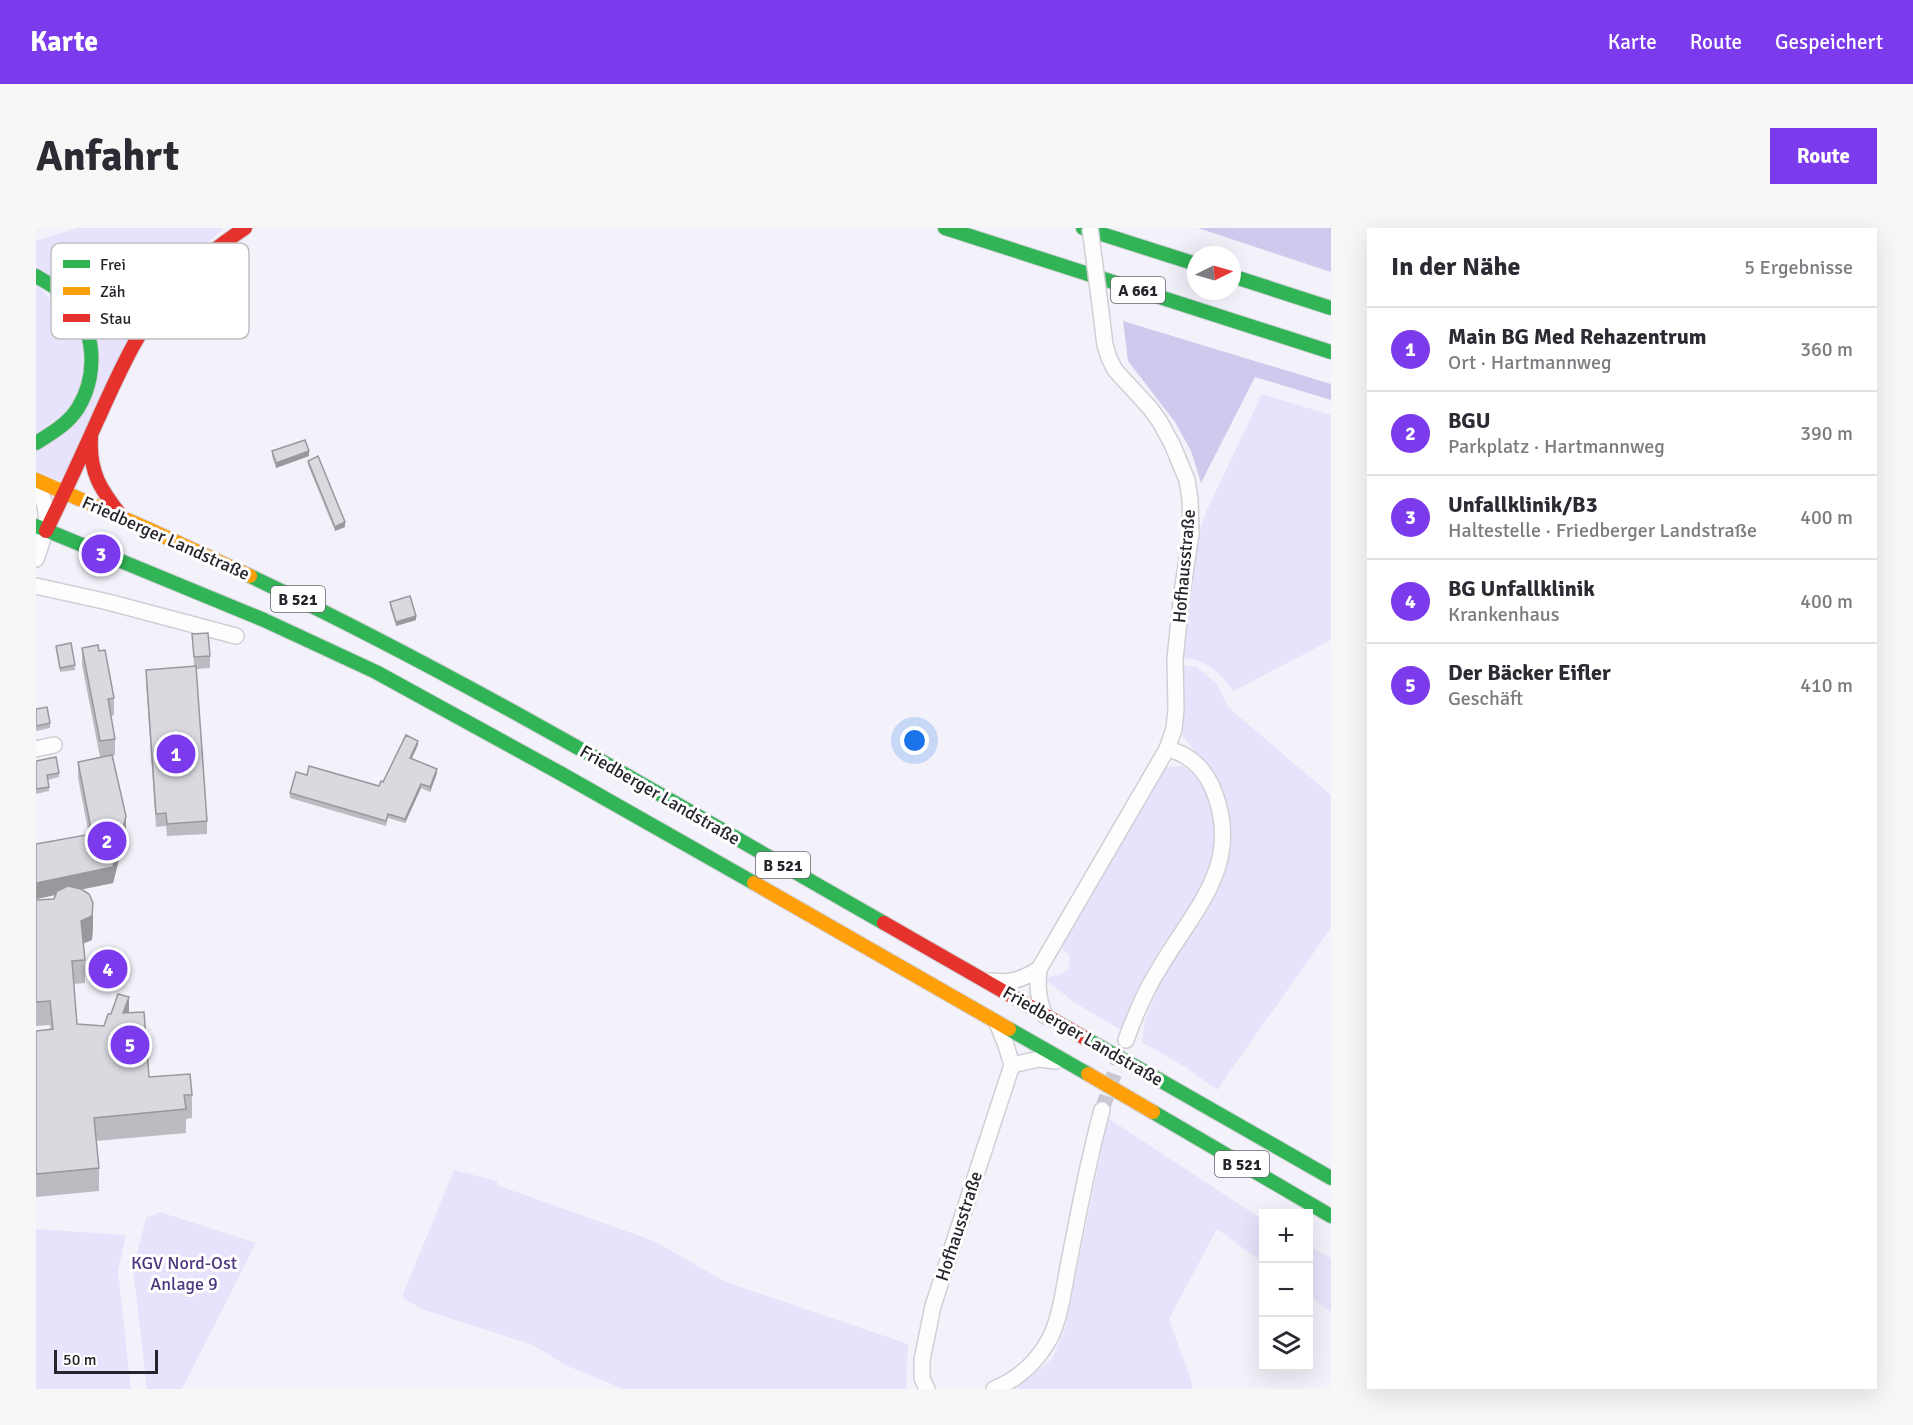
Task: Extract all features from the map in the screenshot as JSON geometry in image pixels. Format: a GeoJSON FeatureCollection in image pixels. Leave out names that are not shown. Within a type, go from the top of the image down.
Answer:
{"type":"FeatureCollection","features":[{"type":"Feature","properties":{"kind":"main road"},"geometry":{"type":"LineString","coordinates":[[223,243],[245,228]]}},
{"type":"Feature","properties":{"kind":"main road","name":"A 661"},"geometry":{"type":"LineString","coordinates":[[945,228],[1331,352]]}},
{"type":"Feature","properties":{"kind":"main road","name":"A 661"},"geometry":{"type":"LineString","coordinates":[[1083,228],[1187,261]]}},
{"type":"Feature","properties":{"kind":"main road"},"geometry":{"type":"LineString","coordinates":[[36,276],[51,286]]}},
{"type":"Feature","properties":{"kind":"main road"},"geometry":{"type":"LineString","coordinates":[[1241,279],[1331,308]]}},
{"type":"Feature","properties":{"kind":"main road"},"geometry":{"type":"LineString","coordinates":[[36,443],[58,431],[77,412],[91,379],[93,360],[89,339]]}},
{"type":"Feature","properties":{"kind":"main road"},"geometry":{"type":"LineString","coordinates":[[43,516],[64,492],[137,339]]}},
{"type":"Feature","properties":{"kind":"main road"},"geometry":{"type":"LineString","coordinates":[[92,432],[90,458],[92,470],[99,486],[122,517]]}},
{"type":"Feature","properties":{"kind":"main road","name":"Friedberger Landstraße"},"geometry":{"type":"LineString","coordinates":[[36,480],[208,555],[326,612],[455,680],[1331,1178]]}},
{"type":"Feature","properties":{"kind":"main road","name":"Friedberger Landstraße"},"geometry":{"type":"LineString","coordinates":[[43,516],[376,672],[560,773],[1331,1215]]}},
{"type":"Feature","properties":{"kind":"street","name":"Hofhausstraße"},"geometry":{"type":"LineString","coordinates":[[1045,1016],[1037,986],[1039,969],[1167,748],[1174,729],[1175,659],[1191,534],[1187,480],[1172,444],[1150,408],[1115,370],[1109,358],[1105,345],[1090,228]]}},
{"type":"Feature","properties":{"kind":"street"},"geometry":{"type":"LineString","coordinates":[[36,487],[43,516],[36,559]]}},
{"type":"Feature","properties":{"kind":"street"},"geometry":{"type":"LineString","coordinates":[[43,516],[86,501]]}},
{"type":"Feature","properties":{"kind":"street"},"geometry":{"type":"LineString","coordinates":[[36,586],[108,602],[236,636]]}},
{"type":"Feature","properties":{"kind":"street"},"geometry":{"type":"LineString","coordinates":[[36,749],[54,745]]}},
{"type":"Feature","properties":{"kind":"street"},"geometry":{"type":"LineString","coordinates":[[1126,1040],[1142,999],[1216,875],[1222,857],[1224,835],[1220,804],[1209,778],[1183,752],[1167,748]]}},
{"type":"Feature","properties":{"kind":"street"},"geometry":{"type":"LineString","coordinates":[[985,980],[1002,983],[1016,981],[1039,969]]}},
{"type":"Feature","properties":{"kind":"street"},"geometry":{"type":"LineString","coordinates":[[997,1023],[1010,1054],[1012,1065],[1039,1059],[1064,1061]]}},
{"type":"Feature","properties":{"kind":"street","name":"Hofhausstraße"},"geometry":{"type":"LineString","coordinates":[[927,1389],[922,1378],[922,1360],[933,1306],[1012,1065]]}},
{"type":"Feature","properties":{"kind":"street"},"geometry":{"type":"LineString","coordinates":[[994,1389],[1013,1381],[1034,1362],[1051,1336],[1059,1310],[1090,1156],[1102,1110]]}},
{"type":"Feature","properties":{"kind":"green space"},"geometry":{"type":"Polygon","coordinates":[[[77,228],[224,228],[208,243],[51,243],[51,289],[36,270],[36,241],[77,228]]]}},
{"type":"Feature","properties":{"kind":"green space"},"geometry":{"type":"Polygon","coordinates":[[[36,284],[51,299],[51,339],[82,339],[84,388],[36,438],[36,284]]]}},
{"type":"Feature","properties":{"kind":"green space"},"geometry":{"type":"Polygon","coordinates":[[[90,339],[143,339],[60,481],[36,471],[36,448],[99,351],[90,339]]]}},
{"type":"Feature","properties":{"kind":"green space"},"geometry":{"type":"Polygon","coordinates":[[[1262,394],[1331,415],[1331,640],[1234,691],[1206,664],[1182,657],[1197,539],[1205,514],[1262,394]]]}},
{"type":"Feature","properties":{"kind":"green space"},"geometry":{"type":"Polygon","coordinates":[[[1182,666],[1196,666],[1217,684],[1229,708],[1331,795],[1331,928],[1217,1090],[1185,1067],[1142,1042],[1145,1019],[1163,976],[1225,874],[1232,839],[1229,809],[1215,776],[1182,735],[1182,666]]]}},
{"type":"Feature","properties":{"kind":"green space"},"geometry":{"type":"Polygon","coordinates":[[[1183,766],[1195,773],[1207,792],[1214,818],[1217,851],[1206,880],[1163,946],[1122,1031],[1075,1003],[1046,980],[1069,968],[1069,955],[1062,948],[1062,942],[1165,767],[1183,766]]]}},
{"type":"Feature","properties":{"kind":"green space"},"geometry":{"type":"Polygon","coordinates":[[[1108,1118],[1259,1217],[1259,1260],[1217,1229],[1169,1319],[1191,1380],[1192,1389],[1015,1389],[1052,1359],[1065,1328],[1108,1118]]]}},
{"type":"Feature","properties":{"kind":"green space"},"geometry":{"type":"Polygon","coordinates":[[[454,1170],[497,1181],[497,1185],[654,1241],[726,1282],[908,1344],[906,1389],[624,1389],[567,1366],[533,1345],[424,1310],[404,1299],[403,1294],[454,1170]]]}},
{"type":"Feature","properties":{"kind":"green space","name":"KGV Nord-Ost Anlage 9"},"geometry":{"type":"Polygon","coordinates":[[[160,1212],[256,1243],[182,1389],[147,1389],[133,1269],[146,1218],[160,1212]]]}},
{"type":"Feature","properties":{"kind":"green space"},"geometry":{"type":"Polygon","coordinates":[[[36,1229],[126,1235],[118,1271],[131,1389],[36,1389],[36,1229]]]}},
{"type":"Feature","properties":{"kind":"green space"},"geometry":{"type":"Polygon","coordinates":[[[1313,1249],[1331,1258],[1331,1312],[1313,1299],[1313,1249]]]}},
{"type":"Feature","properties":{"kind":"shaded area"},"geometry":{"type":"Polygon","coordinates":[[[1198,228],[1331,228],[1331,272],[1198,228]]]}},
{"type":"Feature","properties":{"kind":"shaded area"},"geometry":{"type":"Polygon","coordinates":[[[1123,321],[1331,384],[1331,400],[1255,377],[1201,483],[1191,451],[1175,422],[1128,361],[1123,321]]]}},
{"type":"Feature","properties":{"kind":"building"},"geometry":{"type":"Polygon","coordinates":[[[305,440],[309,451],[276,463],[272,451],[305,440]]]}},
{"type":"Feature","properties":{"kind":"building"},"geometry":{"type":"Polygon","coordinates":[[[318,456],[345,522],[335,527],[308,461],[318,456]]]}},
{"type":"Feature","properties":{"kind":"building"},"geometry":{"type":"Polygon","coordinates":[[[410,596],[416,616],[396,622],[390,602],[410,596]]]}},
{"type":"Feature","properties":{"kind":"building"},"geometry":{"type":"Polygon","coordinates":[[[208,633],[210,656],[194,657],[192,634],[208,633]]]}},
{"type":"Feature","properties":{"kind":"building"},"geometry":{"type":"Polygon","coordinates":[[[71,643],[75,665],[60,668],[56,646],[71,643]]]}},
{"type":"Feature","properties":{"kind":"building"},"geometry":{"type":"Polygon","coordinates":[[[98,645],[99,651],[105,650],[114,698],[108,699],[115,739],[100,741],[82,648],[98,645]]]}},
{"type":"Feature","properties":{"kind":"building"},"geometry":{"type":"Polygon","coordinates":[[[196,666],[207,821],[167,824],[166,813],[156,814],[146,670],[196,666]]]}},
{"type":"Feature","properties":{"kind":"building"},"geometry":{"type":"Polygon","coordinates":[[[47,707],[50,723],[36,726],[36,709],[47,707]]]}},
{"type":"Feature","properties":{"kind":"building"},"geometry":{"type":"Polygon","coordinates":[[[406,735],[418,741],[410,758],[437,769],[430,787],[421,784],[405,819],[388,814],[386,821],[290,793],[296,772],[307,775],[309,766],[379,786],[406,735]]]}},
{"type":"Feature","properties":{"kind":"building"},"geometry":{"type":"Polygon","coordinates":[[[112,755],[126,816],[113,867],[36,883],[36,844],[92,834],[78,762],[112,755]]]}},
{"type":"Feature","properties":{"kind":"building"},"geometry":{"type":"Polygon","coordinates":[[[56,757],[59,773],[47,775],[49,787],[36,789],[36,761],[56,757]]]}},
{"type":"Feature","properties":{"kind":"building"},"geometry":{"type":"Polygon","coordinates":[[[68,886],[81,889],[89,894],[93,903],[92,916],[81,921],[85,960],[72,961],[77,1024],[104,1026],[118,994],[129,997],[123,1013],[144,1012],[149,1077],[190,1074],[192,1095],[184,1095],[186,1109],[94,1118],[99,1168],[36,1174],[36,1031],[53,1029],[50,1001],[36,1002],[36,900],[54,899],[57,891],[68,886]]]}},
{"type":"Feature","properties":{"kind":"tunnel"},"geometry":{"type":"LineString","coordinates":[[1102,1110],[1122,1051]]}},
{"type":"Feature","properties":{"kind":"traffic: fast"},"geometry":{"type":"LineString","coordinates":[[945,228],[1331,352]]}},
{"type":"Feature","properties":{"kind":"traffic: fast"},"geometry":{"type":"LineString","coordinates":[[1083,228],[1187,261]]}},
{"type":"Feature","properties":{"kind":"traffic: fast"},"geometry":{"type":"LineString","coordinates":[[36,276],[51,285]]}},
{"type":"Feature","properties":{"kind":"traffic: fast"},"geometry":{"type":"LineString","coordinates":[[1241,279],[1331,308]]}},
{"type":"Feature","properties":{"kind":"traffic: fast"},"geometry":{"type":"LineString","coordinates":[[36,443],[65,423],[78,408],[90,378],[89,339]]}},
{"type":"Feature","properties":{"kind":"traffic: fast"},"geometry":{"type":"LineString","coordinates":[[36,526],[264,620],[376,672],[754,883]]}},
{"type":"Feature","properties":{"kind":"traffic: fast"},"geometry":{"type":"LineString","coordinates":[[250,576],[412,657],[491,700],[884,923]]}},
{"type":"Feature","properties":{"kind":"traffic: fast"},"geometry":{"type":"LineString","coordinates":[[1009,1029],[1088,1074]]}},
{"type":"Feature","properties":{"kind":"traffic: fast"},"geometry":{"type":"LineString","coordinates":[[1090,1041],[1156,1078]]}},
{"type":"Feature","properties":{"kind":"traffic: fast"},"geometry":{"type":"LineString","coordinates":[[1156,1078],[1331,1178]]}},
{"type":"Feature","properties":{"kind":"traffic: fast"},"geometry":{"type":"LineString","coordinates":[[1153,1112],[1331,1216]]}},
{"type":"Feature","properties":{"kind":"traffic: slow"},"geometry":{"type":"LineString","coordinates":[[36,480],[250,576]]}},
{"type":"Feature","properties":{"kind":"traffic: slow"},"geometry":{"type":"LineString","coordinates":[[754,883],[1009,1029]]}},
{"type":"Feature","properties":{"kind":"traffic: slow"},"geometry":{"type":"LineString","coordinates":[[1088,1074],[1153,1112]]}},
{"type":"Feature","properties":{"kind":"traffic: jam"},"geometry":{"type":"LineString","coordinates":[[224,243],[245,228]]}},
{"type":"Feature","properties":{"kind":"traffic: jam"},"geometry":{"type":"LineString","coordinates":[[46,531],[137,339]]}},
{"type":"Feature","properties":{"kind":"traffic: jam"},"geometry":{"type":"LineString","coordinates":[[91,438],[94,471],[102,489],[122,517]]}},
{"type":"Feature","properties":{"kind":"traffic: jam"},"geometry":{"type":"LineString","coordinates":[[884,923],[1090,1041]]}},
{"type":"Feature","properties":{"kind":"place","name":"Unfallklinik/B3"},"geometry":{"type":"Point","coordinates":[101,554]}},
{"type":"Feature","properties":{"kind":"place","name":"Main BG Med Rehazentrum"},"geometry":{"type":"Point","coordinates":[176,754]}},
{"type":"Feature","properties":{"kind":"place","name":"BGU"},"geometry":{"type":"Point","coordinates":[107,841]}},
{"type":"Feature","properties":{"kind":"place","name":"BG Unfallklinik"},"geometry":{"type":"Point","coordinates":[108,969]}},
{"type":"Feature","properties":{"kind":"place","name":"Der Bäcker Eifler"},"geometry":{"type":"Point","coordinates":[130,1045]}}]}
